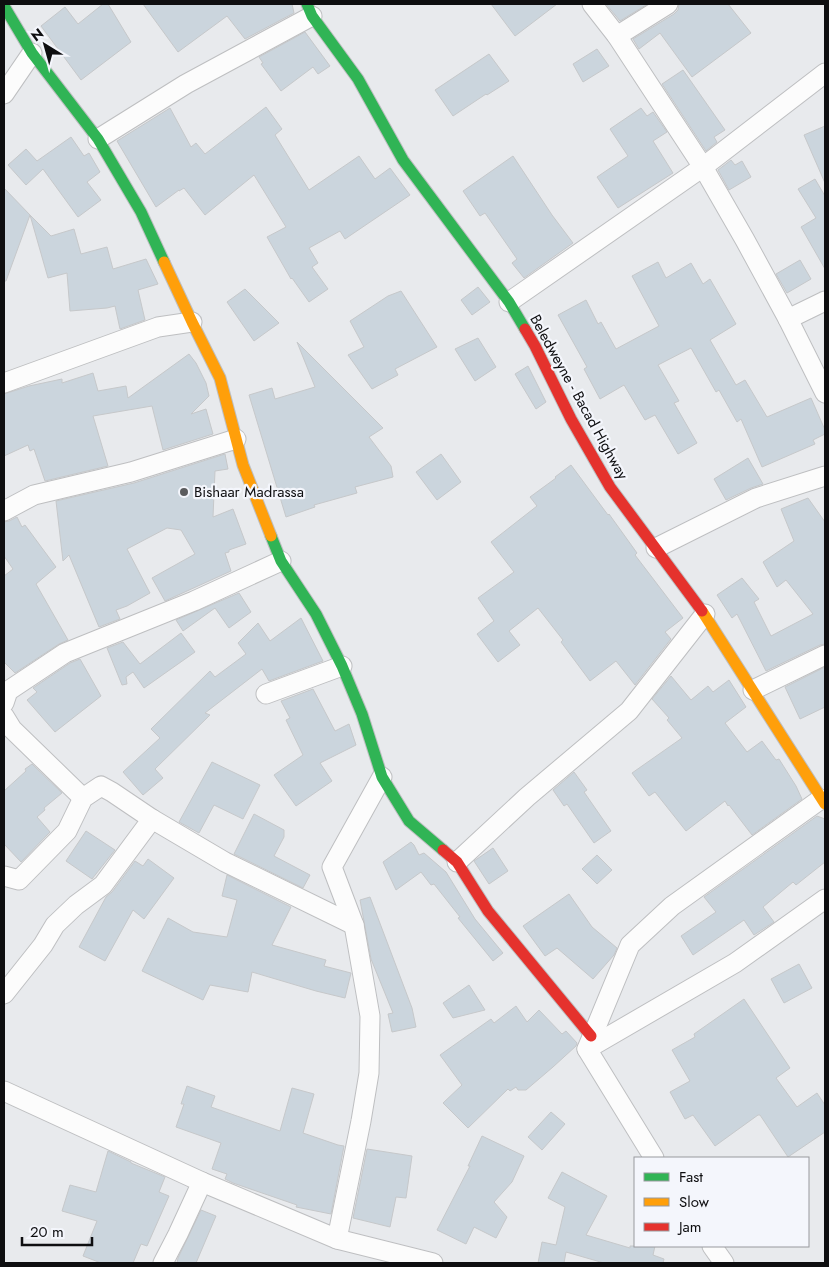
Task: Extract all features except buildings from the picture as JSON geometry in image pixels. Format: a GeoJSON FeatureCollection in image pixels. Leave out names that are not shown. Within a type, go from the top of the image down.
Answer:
{"type":"FeatureCollection","features":[{"type":"Feature","properties":{"kind":"street"},"geometry":{"type":"LineString","coordinates":[[592,4],[617,36],[703,167],[788,319],[825,393]]}},
{"type":"Feature","properties":{"kind":"street"},"geometry":{"type":"LineString","coordinates":[[617,36],[668,4]]}},
{"type":"Feature","properties":{"kind":"street"},"geometry":{"type":"LineString","coordinates":[[10,7],[32,52],[98,139],[141,212],[220,378],[243,465],[281,561],[316,614],[342,666],[362,714],[382,777],[409,821],[457,862],[488,911],[589,1043],[653,1157]]}},
{"type":"Feature","properties":{"kind":"street"},"geometry":{"type":"LineString","coordinates":[[98,139],[309,10]]}},
{"type":"Feature","properties":{"kind":"street","name":"Beledweyne - Bacad Highway"},"geometry":{"type":"LineString","coordinates":[[309,10],[358,79],[403,160],[509,302],[535,346],[571,419],[610,487],[704,614],[823,801]]}},
{"type":"Feature","properties":{"kind":"street"},"geometry":{"type":"LineString","coordinates":[[4,94],[32,52]]}},
{"type":"Feature","properties":{"kind":"street"},"geometry":{"type":"LineString","coordinates":[[509,302],[703,167],[825,73]]}},
{"type":"Feature","properties":{"kind":"street"},"geometry":{"type":"LineString","coordinates":[[788,319],[825,301]]}},
{"type":"Feature","properties":{"kind":"street"},"geometry":{"type":"LineString","coordinates":[[4,383],[158,327],[192,322]]}},
{"type":"Feature","properties":{"kind":"street"},"geometry":{"type":"LineString","coordinates":[[4,511],[34,495],[131,472],[236,439]]}},
{"type":"Feature","properties":{"kind":"street"},"geometry":{"type":"LineString","coordinates":[[656,548],[756,498],[825,476]]}},
{"type":"Feature","properties":{"kind":"street"},"geometry":{"type":"LineString","coordinates":[[4,703],[8,692],[65,653],[194,601],[281,561]]}},
{"type":"Feature","properties":{"kind":"street"},"geometry":{"type":"LineString","coordinates":[[457,862],[527,797],[628,711],[704,614]]}},
{"type":"Feature","properties":{"kind":"street"},"geometry":{"type":"LineString","coordinates":[[753,690],[825,655]]}},
{"type":"Feature","properties":{"kind":"street"},"geometry":{"type":"LineString","coordinates":[[266,694],[342,666]]}},
{"type":"Feature","properties":{"kind":"street"},"geometry":{"type":"LineString","coordinates":[[4,716],[12,729],[83,798]]}},
{"type":"Feature","properties":{"kind":"street"},"geometry":{"type":"LineString","coordinates":[[337,1239],[361,1121],[368,1073],[370,1016],[354,925],[332,867],[382,777]]}},
{"type":"Feature","properties":{"kind":"street"},"geometry":{"type":"LineString","coordinates":[[4,876],[19,880],[67,831],[83,798],[100,786],[226,862],[354,925]]}},
{"type":"Feature","properties":{"kind":"street"},"geometry":{"type":"LineString","coordinates":[[589,1043],[630,945],[672,906],[823,801]]}},
{"type":"Feature","properties":{"kind":"street"},"geometry":{"type":"LineString","coordinates":[[4,994],[55,926],[76,905],[102,885],[152,818]]}},
{"type":"Feature","properties":{"kind":"street"},"geometry":{"type":"LineString","coordinates":[[589,1043],[735,963],[825,899]]}},
{"type":"Feature","properties":{"kind":"street"},"geometry":{"type":"LineString","coordinates":[[4,1091],[202,1182],[337,1239],[433,1263]]}},
{"type":"Feature","properties":{"kind":"street"},"geometry":{"type":"LineString","coordinates":[[163,1263],[202,1182]]}},
{"type":"Feature","properties":{"kind":"street"},"geometry":{"type":"LineString","coordinates":[[713,1247],[724,1263]]}},
{"type":"Feature","properties":{"kind":"traffic: fast"},"geometry":{"type":"LineString","coordinates":[[307,4],[312,16],[358,79],[403,160],[509,302],[525,329]]}},
{"type":"Feature","properties":{"kind":"traffic: fast"},"geometry":{"type":"LineString","coordinates":[[4,6],[32,53],[98,139],[141,212],[164,262]]}},
{"type":"Feature","properties":{"kind":"traffic: fast"},"geometry":{"type":"LineString","coordinates":[[271,536],[281,561],[316,614],[342,666],[362,714],[382,777],[409,821],[443,850]]}},
{"type":"Feature","properties":{"kind":"traffic: slow"},"geometry":{"type":"LineString","coordinates":[[164,262],[220,378],[243,465],[271,536]]}},
{"type":"Feature","properties":{"kind":"traffic: slow"},"geometry":{"type":"LineString","coordinates":[[702,611],[825,804]]}},
{"type":"Feature","properties":{"kind":"traffic: jam"},"geometry":{"type":"LineString","coordinates":[[525,329],[571,419],[610,487],[702,611]]}},
{"type":"Feature","properties":{"kind":"traffic: jam"},"geometry":{"type":"LineString","coordinates":[[443,850],[457,862],[488,911],[591,1036]]}},
{"type":"Feature","properties":{"kind":"place","name":"Bishaar Madrassa"},"geometry":{"type":"Point","coordinates":[184,492]}}]}
